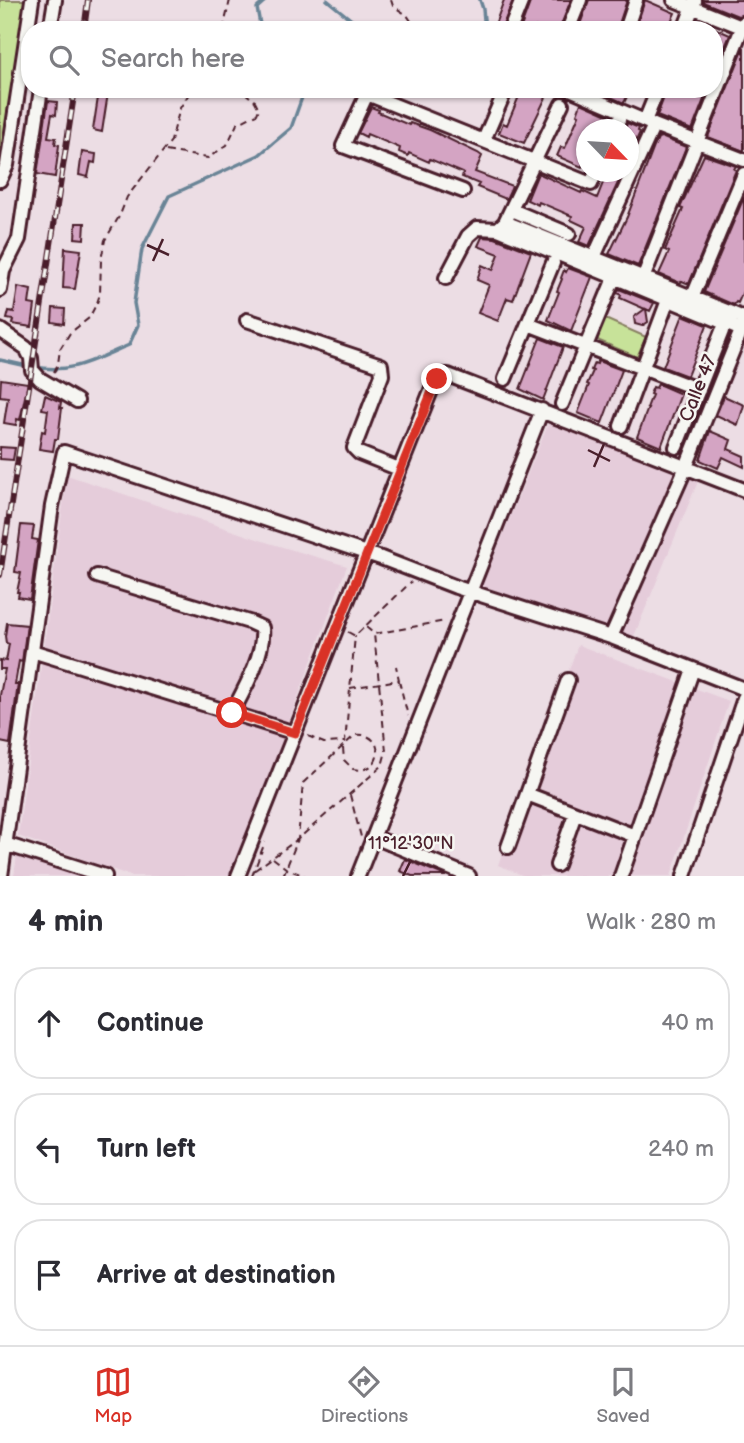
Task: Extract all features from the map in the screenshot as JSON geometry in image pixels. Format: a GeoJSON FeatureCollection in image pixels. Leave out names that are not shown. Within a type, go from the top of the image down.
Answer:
{"type":"FeatureCollection","features":[{"type":"Feature","properties":{"kind":"street"},"geometry":{"type":"LineString","coordinates":[[29,21],[32,0]]}},
{"type":"Feature","properties":{"kind":"street"},"geometry":{"type":"LineString","coordinates":[[52,21],[55,0]]}},
{"type":"Feature","properties":{"kind":"street"},"geometry":{"type":"LineString","coordinates":[[514,21],[522,0]]}},
{"type":"Feature","properties":{"kind":"street"},"geometry":{"type":"LineString","coordinates":[[572,21],[580,0]]}},
{"type":"Feature","properties":{"kind":"street"},"geometry":{"type":"LineString","coordinates":[[629,21],[636,0]]}},
{"type":"Feature","properties":{"kind":"street"},"geometry":{"type":"LineString","coordinates":[[674,0],[695,3],[743,26],[723,76]]}},
{"type":"Feature","properties":{"kind":"street"},"geometry":{"type":"LineString","coordinates":[[688,21],[695,3]]}},
{"type":"Feature","properties":{"kind":"street"},"geometry":{"type":"LineString","coordinates":[[0,180],[7,165],[21,73]]}},
{"type":"Feature","properties":{"kind":"street"},"geometry":{"type":"LineString","coordinates":[[0,290],[1,270],[19,239],[40,98]]}},
{"type":"Feature","properties":{"kind":"street"},"geometry":{"type":"LineString","coordinates":[[365,98],[343,146],[463,191]]}},
{"type":"Feature","properties":{"kind":"street"},"geometry":{"type":"LineString","coordinates":[[377,98],[576,178]]}},
{"type":"Feature","properties":{"kind":"street"},"geometry":{"type":"LineString","coordinates":[[484,140],[502,98]]}},
{"type":"Feature","properties":{"kind":"street"},"geometry":{"type":"LineString","coordinates":[[607,98],[649,123],[744,160]]}},
{"type":"Feature","properties":{"kind":"street"},"geometry":{"type":"LineString","coordinates":[[594,257],[649,123],[656,98]]}},
{"type":"Feature","properties":{"kind":"street"},"geometry":{"type":"LineString","coordinates":[[644,276],[714,98]]}},
{"type":"Feature","properties":{"kind":"street"},"geometry":{"type":"LineString","coordinates":[[501,225],[512,210],[562,104]]}},
{"type":"Feature","properties":{"kind":"street"},"geometry":{"type":"LineString","coordinates":[[691,302],[744,174]]}},
{"type":"Feature","properties":{"kind":"street"},"geometry":{"type":"LineString","coordinates":[[512,210],[569,233]]}},
{"type":"Feature","properties":{"kind":"street"},"geometry":{"type":"LineString","coordinates":[[501,225],[743,325]]}},
{"type":"Feature","properties":{"kind":"street"},"geometry":{"type":"LineString","coordinates":[[446,278],[468,236],[477,228],[501,225],[594,257],[616,272],[644,276],[670,293]]}},
{"type":"Feature","properties":{"kind":"street"},"geometry":{"type":"LineString","coordinates":[[505,379],[553,263]]}},
{"type":"Feature","properties":{"kind":"street"},"geometry":{"type":"LineString","coordinates":[[562,404],[616,272]]}},
{"type":"Feature","properties":{"kind":"street"},"geometry":{"type":"LineString","coordinates":[[621,426],[670,293]]}},
{"type":"Feature","properties":{"kind":"street"},"geometry":{"type":"LineString","coordinates":[[247,320],[381,365],[382,375],[355,448],[359,453],[399,469]]}},
{"type":"Feature","properties":{"kind":"street"},"geometry":{"type":"LineString","coordinates":[[528,324],[699,390]]}},
{"type":"Feature","properties":{"kind":"street","name":"Calle 47"},"geometry":{"type":"LineString","coordinates":[[611,637],[686,467],[743,325]]}},
{"type":"Feature","properties":{"kind":"street"},"geometry":{"type":"LineString","coordinates":[[0,330],[26,348],[31,358],[32,370],[48,384],[77,401]]}},
{"type":"Feature","properties":{"kind":"street"},"geometry":{"type":"LineString","coordinates":[[676,447],[722,331]]}},
{"type":"Feature","properties":{"kind":"street"},"geometry":{"type":"LineString","coordinates":[[238,876],[301,734],[366,553],[434,383],[440,376],[448,375],[542,410],[744,490]]}},
{"type":"Feature","properties":{"kind":"street"},"geometry":{"type":"LineString","coordinates":[[358,876],[542,410]]}},
{"type":"Feature","properties":{"kind":"street"},"geometry":{"type":"LineString","coordinates":[[1,876],[52,506],[64,452],[611,637],[744,689]]}},
{"type":"Feature","properties":{"kind":"street"},"geometry":{"type":"LineString","coordinates":[[97,576],[262,628],[263,638],[250,677],[232,713]]}},
{"type":"Feature","properties":{"kind":"street"},"geometry":{"type":"LineString","coordinates":[[32,651],[301,734]]}},
{"type":"Feature","properties":{"kind":"street"},"geometry":{"type":"LineString","coordinates":[[621,876],[692,669]]}},
{"type":"Feature","properties":{"kind":"street"},"geometry":{"type":"LineString","coordinates":[[508,847],[568,680]]}},
{"type":"Feature","properties":{"kind":"street"},"geometry":{"type":"LineString","coordinates":[[684,876],[743,702]]}},
{"type":"Feature","properties":{"kind":"street"},"geometry":{"type":"LineString","coordinates":[[527,794],[635,836]]}},
{"type":"Feature","properties":{"kind":"street"},"geometry":{"type":"LineString","coordinates":[[557,864],[575,814]]}},
{"type":"Feature","properties":{"kind":"street"},"geometry":{"type":"LineString","coordinates":[[374,837],[469,876]]}},
{"type":"Feature","properties":{"kind":"street"},"geometry":{"type":"LineString","coordinates":[[5,845],[96,875]]}},
{"type":"Feature","properties":{"kind":"path"},"geometry":{"type":"LineString","coordinates":[[225,21],[230,0]]}},
{"type":"Feature","properties":{"kind":"path"},"geometry":{"type":"LineString","coordinates":[[391,0],[393,6],[408,15],[412,21]]}},
{"type":"Feature","properties":{"kind":"path"},"geometry":{"type":"LineString","coordinates":[[48,384],[58,364],[60,349],[71,333],[89,318],[97,303],[105,240],[127,197],[171,141],[180,108],[186,98]]}},
{"type":"Feature","properties":{"kind":"path"},"geometry":{"type":"LineString","coordinates":[[165,150],[208,158],[227,145],[237,124],[257,114],[258,109],[251,98]]}},
{"type":"Feature","properties":{"kind":"path"},"geometry":{"type":"LineString","coordinates":[[301,734],[324,743],[345,742],[355,735],[367,736],[376,744],[376,759],[365,769],[353,768],[344,760],[343,748],[345,742],[355,636],[412,581]]}},
{"type":"Feature","properties":{"kind":"path"},"geometry":{"type":"LineString","coordinates":[[374,634],[452,620]]}},
{"type":"Feature","properties":{"kind":"path"},"geometry":{"type":"LineString","coordinates":[[254,871],[298,839],[384,762],[386,751],[374,634],[366,626]]}},
{"type":"Feature","properties":{"kind":"path"},"geometry":{"type":"LineString","coordinates":[[347,631],[355,636]]}},
{"type":"Feature","properties":{"kind":"path"},"geometry":{"type":"LineString","coordinates":[[396,666],[408,715],[413,720]]}},
{"type":"Feature","properties":{"kind":"path"},"geometry":{"type":"LineString","coordinates":[[349,688],[399,680]]}},
{"type":"Feature","properties":{"kind":"path"},"geometry":{"type":"LineString","coordinates":[[283,876],[298,839],[303,783],[343,748]]}},
{"type":"Feature","properties":{"kind":"path"},"geometry":{"type":"LineString","coordinates":[[376,759],[384,762]]}},
{"type":"Feature","properties":{"kind":"path"},"geometry":{"type":"LineString","coordinates":[[350,794],[363,846]]}},
{"type":"Feature","properties":{"kind":"path"},"geometry":{"type":"LineString","coordinates":[[252,876],[268,834]]}},
{"type":"Feature","properties":{"kind":"path"},"geometry":{"type":"LineString","coordinates":[[272,858],[287,869],[306,876]]}},
{"type":"Feature","properties":{"kind":"shaded area"},"geometry":{"type":"Polygon","coordinates":[[[549,422],[699,479],[632,641],[482,586],[549,422]]]}},
{"type":"Feature","properties":{"kind":"shaded area"},"geometry":{"type":"Polygon","coordinates":[[[67,475],[269,543],[347,566],[231,876],[131,876],[18,836],[67,475]]]}},
{"type":"Feature","properties":{"kind":"shaded area"},"geometry":{"type":"Polygon","coordinates":[[[578,645],[729,701],[671,876],[524,876],[498,865],[578,645]]]}},
{"type":"Feature","properties":{"kind":"shaded area"},"geometry":{"type":"Polygon","coordinates":[[[17,855],[89,876],[14,876],[17,855]]]}},
{"type":"Feature","properties":{"kind":"green space"},"geometry":{"type":"Polygon","coordinates":[[[0,0],[30,0],[26,21],[21,21],[21,50],[0,165],[0,0]]]}},
{"type":"Feature","properties":{"kind":"green space"},"geometry":{"type":"Polygon","coordinates":[[[603,318],[646,337],[637,357],[595,339],[603,318]]]}},
{"type":"Feature","properties":{"kind":"building"},"geometry":{"type":"Polygon","coordinates":[[[504,0],[513,0],[505,21],[496,21],[504,0]]]}},
{"type":"Feature","properties":{"kind":"building"},"geometry":{"type":"Polygon","coordinates":[[[531,0],[571,0],[563,21],[523,21],[531,0]]]}},
{"type":"Feature","properties":{"kind":"building"},"geometry":{"type":"Polygon","coordinates":[[[589,0],[627,0],[620,21],[581,21],[589,0]]]}},
{"type":"Feature","properties":{"kind":"building"},"geometry":{"type":"Polygon","coordinates":[[[645,0],[675,13],[671,21],[638,21],[645,0]]]}},
{"type":"Feature","properties":{"kind":"building"},"geometry":{"type":"Polygon","coordinates":[[[744,0],[744,14],[738,16],[703,2],[744,0]]]}},
{"type":"Feature","properties":{"kind":"building"},"geometry":{"type":"Polygon","coordinates":[[[723,32],[730,35],[723,52],[723,32]]]}},
{"type":"Feature","properties":{"kind":"building"},"geometry":{"type":"Polygon","coordinates":[[[744,47],[744,151],[708,137],[744,47]]]}},
{"type":"Feature","properties":{"kind":"building"},"geometry":{"type":"Polygon","coordinates":[[[98,98],[107,98],[102,132],[93,130],[98,98]]]}},
{"type":"Feature","properties":{"kind":"building"},"geometry":{"type":"Polygon","coordinates":[[[518,98],[546,98],[524,143],[499,133],[503,123],[507,125],[518,98]]]}},
{"type":"Feature","properties":{"kind":"building"},"geometry":{"type":"Polygon","coordinates":[[[613,98],[626,98],[624,103],[613,98]]]}},
{"type":"Feature","properties":{"kind":"building"},"geometry":{"type":"Polygon","coordinates":[[[664,98],[704,98],[692,130],[657,116],[664,98]]]}},
{"type":"Feature","properties":{"kind":"building"},"geometry":{"type":"Polygon","coordinates":[[[48,101],[57,102],[56,115],[52,114],[48,137],[56,138],[55,144],[59,145],[55,177],[37,174],[48,101]]]}},
{"type":"Feature","properties":{"kind":"building"},"geometry":{"type":"Polygon","coordinates":[[[581,103],[608,115],[606,119],[577,119],[581,103]]]}},
{"type":"Feature","properties":{"kind":"building"},"geometry":{"type":"Polygon","coordinates":[[[371,107],[409,125],[410,123],[430,130],[478,153],[482,156],[475,172],[512,186],[506,199],[477,187],[479,184],[462,177],[463,173],[430,159],[429,162],[409,153],[408,156],[399,152],[400,148],[358,133],[371,107]]]}},
{"type":"Feature","properties":{"kind":"building"},"geometry":{"type":"Polygon","coordinates":[[[576,122],[576,164],[557,156],[561,147],[565,148],[576,122]]]}},
{"type":"Feature","properties":{"kind":"building"},"geometry":{"type":"Polygon","coordinates":[[[658,138],[686,147],[638,266],[609,254],[627,217],[658,138]]]}},
{"type":"Feature","properties":{"kind":"building"},"geometry":{"type":"Polygon","coordinates":[[[82,152],[96,154],[88,177],[79,175],[82,152]]]}},
{"type":"Feature","properties":{"kind":"building"},"geometry":{"type":"Polygon","coordinates":[[[704,155],[736,166],[736,170],[689,284],[682,281],[680,283],[659,274],[669,252],[665,250],[683,209],[680,208],[704,155]]]}},
{"type":"Feature","properties":{"kind":"building"},"geometry":{"type":"Polygon","coordinates":[[[538,173],[597,198],[603,182],[618,182],[589,246],[579,242],[586,227],[571,220],[572,216],[539,202],[538,205],[527,200],[538,173]]]}},
{"type":"Feature","properties":{"kind":"building"},"geometry":{"type":"Polygon","coordinates":[[[744,197],[744,289],[738,303],[734,305],[704,292],[744,197]]]}},
{"type":"Feature","properties":{"kind":"building"},"geometry":{"type":"Polygon","coordinates":[[[76,223],[85,223],[84,239],[75,238],[76,223]]]}},
{"type":"Feature","properties":{"kind":"building"},"geometry":{"type":"Polygon","coordinates":[[[482,237],[495,238],[531,252],[513,300],[507,298],[498,321],[478,313],[489,285],[477,280],[482,265],[493,270],[499,254],[478,246],[482,237]]]}},
{"type":"Feature","properties":{"kind":"building"},"geometry":{"type":"Polygon","coordinates":[[[65,248],[81,250],[75,289],[63,288],[65,248]]]}},
{"type":"Feature","properties":{"kind":"building"},"geometry":{"type":"Polygon","coordinates":[[[568,268],[592,277],[571,331],[548,320],[564,270],[566,272],[568,268]]]}},
{"type":"Feature","properties":{"kind":"building"},"geometry":{"type":"Polygon","coordinates":[[[18,287],[31,290],[29,304],[35,305],[32,327],[12,324],[13,320],[7,319],[9,311],[14,312],[18,287]]]}},
{"type":"Feature","properties":{"kind":"building"},"geometry":{"type":"Polygon","coordinates":[[[619,289],[654,303],[650,311],[646,309],[648,322],[642,326],[635,324],[634,317],[645,309],[620,298],[621,295],[617,293],[619,289]]]}},
{"type":"Feature","properties":{"kind":"building"},"geometry":{"type":"Polygon","coordinates":[[[53,308],[65,309],[64,324],[52,322],[53,308]]]}},
{"type":"Feature","properties":{"kind":"building"},"geometry":{"type":"Polygon","coordinates":[[[683,315],[707,325],[687,376],[663,367],[683,315]]]}},
{"type":"Feature","properties":{"kind":"building"},"geometry":{"type":"Polygon","coordinates":[[[540,338],[563,347],[543,400],[520,389],[540,338]]]}},
{"type":"Feature","properties":{"kind":"building"},"geometry":{"type":"Polygon","coordinates":[[[598,361],[622,370],[602,423],[578,413],[589,385],[587,384],[593,371],[591,370],[598,361]]]}},
{"type":"Feature","properties":{"kind":"building"},"geometry":{"type":"Polygon","coordinates":[[[1,379],[28,383],[20,420],[17,419],[16,425],[4,423],[8,397],[0,396],[1,379]]]}},
{"type":"Feature","properties":{"kind":"building"},"geometry":{"type":"Polygon","coordinates":[[[658,384],[681,394],[661,447],[637,437],[652,395],[650,394],[658,384]]]}},
{"type":"Feature","properties":{"kind":"building"},"geometry":{"type":"Polygon","coordinates":[[[45,395],[61,402],[62,408],[58,439],[55,439],[53,451],[39,449],[48,410],[42,409],[45,395]]]}},
{"type":"Feature","properties":{"kind":"building"},"geometry":{"type":"Polygon","coordinates":[[[724,396],[744,405],[738,425],[716,415],[724,396]]]}},
{"type":"Feature","properties":{"kind":"building"},"geometry":{"type":"Polygon","coordinates":[[[710,431],[731,440],[728,449],[744,456],[744,467],[723,457],[718,468],[700,460],[710,431]]]}},
{"type":"Feature","properties":{"kind":"building"},"geometry":{"type":"Polygon","coordinates":[[[0,447],[15,448],[13,460],[0,459],[0,447]]]}},
{"type":"Feature","properties":{"kind":"building"},"geometry":{"type":"Polygon","coordinates":[[[21,525],[34,526],[32,539],[38,540],[30,599],[18,597],[17,592],[21,573],[15,572],[21,525]]]}},
{"type":"Feature","properties":{"kind":"building"},"geometry":{"type":"Polygon","coordinates":[[[7,623],[27,625],[22,662],[19,661],[15,684],[18,684],[10,744],[0,742],[0,695],[5,669],[0,669],[0,660],[6,661],[9,644],[6,643],[5,636],[7,623]]]}},
{"type":"Feature","properties":{"kind":"building"},"geometry":{"type":"Polygon","coordinates":[[[405,859],[446,876],[412,876],[400,871],[405,859]]]}},
{"type":"Feature","properties":{"kind":"waterway"},"geometry":{"type":"LineString","coordinates":[[259,21],[257,8],[266,0]]}},
{"type":"Feature","properties":{"kind":"waterway"},"geometry":{"type":"LineString","coordinates":[[327,0],[353,21]]}},
{"type":"Feature","properties":{"kind":"waterway"},"geometry":{"type":"LineString","coordinates":[[480,0],[484,21]]}},
{"type":"Feature","properties":{"kind":"waterway"},"geometry":{"type":"LineString","coordinates":[[35,367],[72,367],[129,345],[138,325],[134,303],[142,249],[169,196],[259,155],[291,128],[302,98]]}},
{"type":"Feature","properties":{"kind":"waterway"},"geometry":{"type":"LineString","coordinates":[[0,360],[27,366]]}},
{"type":"Feature","properties":{"kind":"railway"},"geometry":{"type":"LineString","coordinates":[[85,21],[88,0]]}},
{"type":"Feature","properties":{"kind":"railway"},"geometry":{"type":"LineString","coordinates":[[0,575],[74,98]]}},
{"type":"Feature","properties":{"kind":"route"},"geometry":{"type":"LineString","coordinates":[[232,713],[295,733],[437,379]]}}]}
